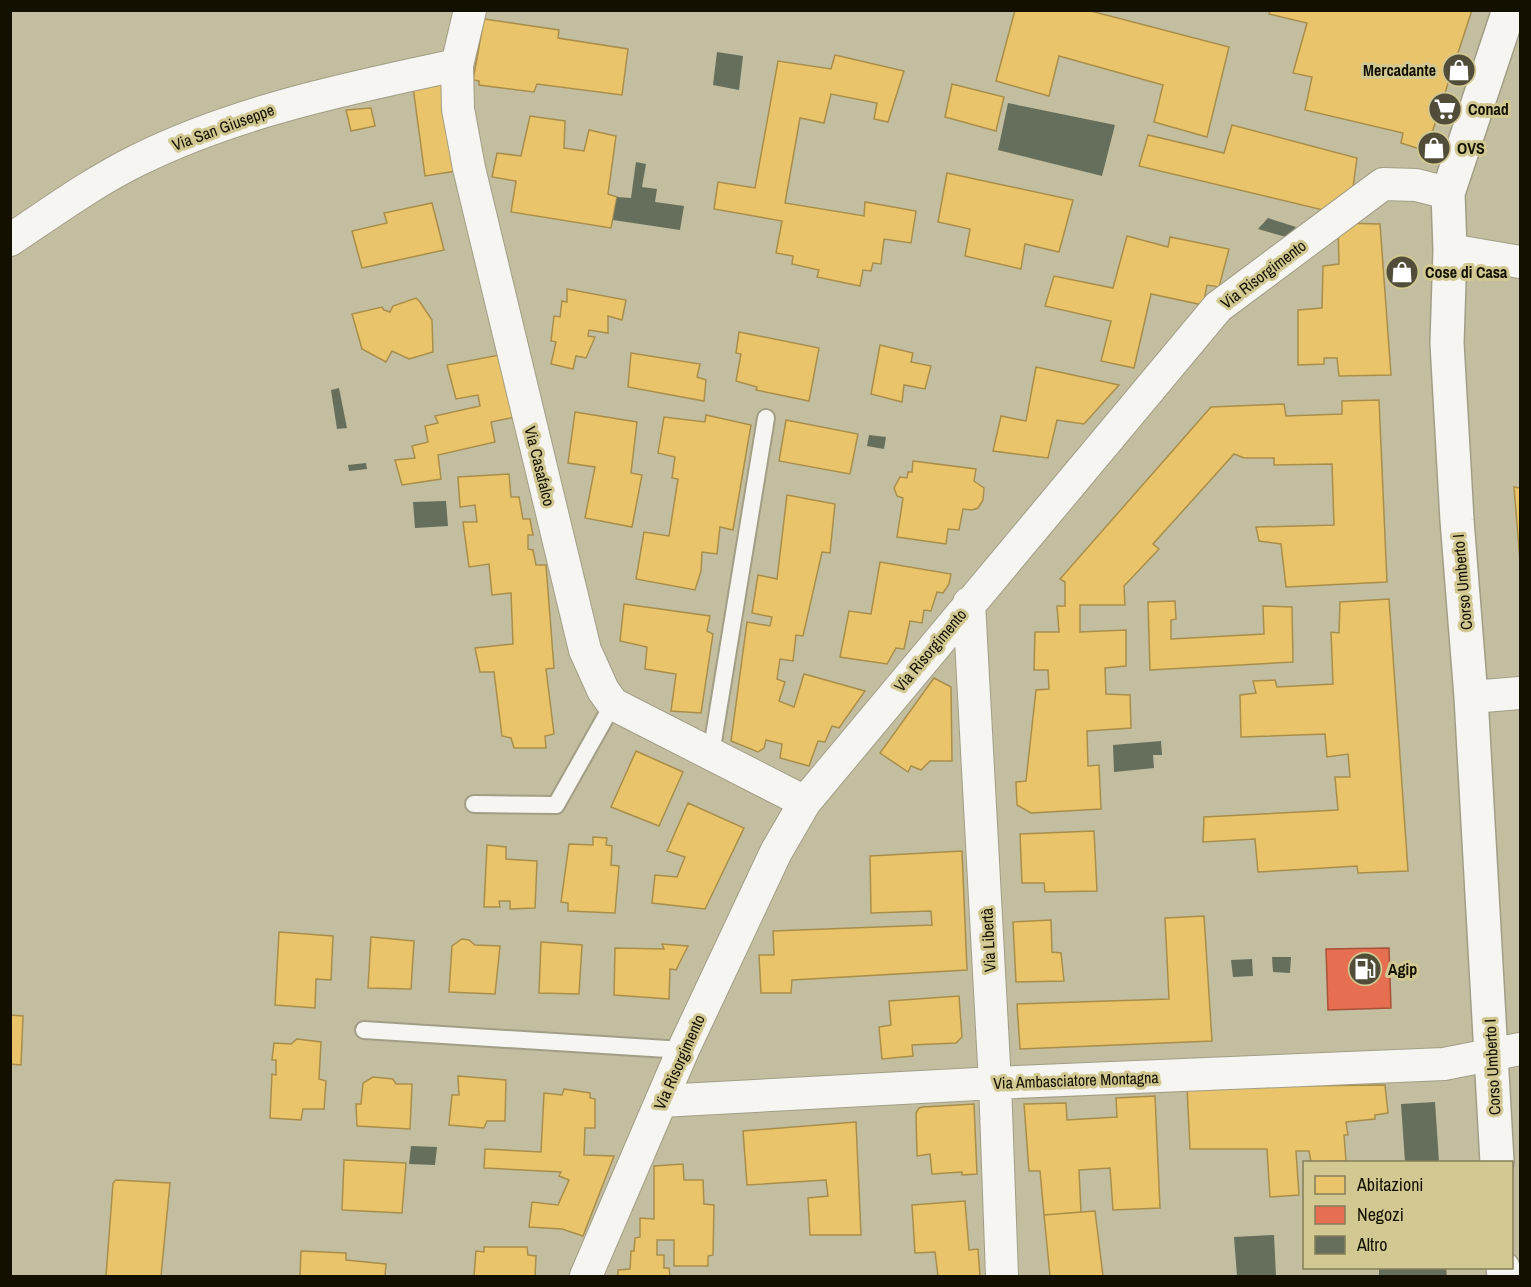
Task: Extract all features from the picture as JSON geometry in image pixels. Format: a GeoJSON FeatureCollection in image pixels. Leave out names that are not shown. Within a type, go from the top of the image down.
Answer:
{"type":"FeatureCollection","features":[{"type":"Feature","properties":{"kind":"street","name":"Via Casafalco"},"geometry":{"type":"LineString","coordinates":[[470,10],[457,65],[458,109],[469,168],[585,650],[603,690],[613,705]]}},
{"type":"Feature","properties":{"kind":"street","name":"Corso Umberto I"},"geometry":{"type":"LineString","coordinates":[[1497,1161],[1506,1052],[1456,520],[1448,343],[1450,250],[1448,193],[1509,10]]}},
{"type":"Feature","properties":{"kind":"street","name":"Via San Giuseppe"},"geometry":{"type":"LineString","coordinates":[[10,240],[87,189],[138,160],[195,135],[294,102],[457,65]]}},
{"type":"Feature","properties":{"kind":"street","name":"Via Risorgimento"},"geometry":{"type":"LineString","coordinates":[[586,1276],[683,1050],[776,852],[804,802],[1218,306],[1383,184],[1416,185],[1448,193]]}},
{"type":"Feature","properties":{"kind":"street"},"geometry":{"type":"LineString","coordinates":[[1450,250],[1521,262]]}},
{"type":"Feature","properties":{"kind":"street","name":"Via Libertà"},"geometry":{"type":"LineString","coordinates":[[969,603],[996,1083],[1002,1276]]}},
{"type":"Feature","properties":{"kind":"street"},"geometry":{"type":"LineString","coordinates":[[1471,698],[1521,693]]}},
{"type":"Feature","properties":{"kind":"street"},"geometry":{"type":"LineString","coordinates":[[613,705],[804,802]]}},
{"type":"Feature","properties":{"kind":"street","name":"Via Ambasciatore Montagna"},"geometry":{"type":"LineString","coordinates":[[661,1101],[996,1083],[1444,1064],[1506,1052]]}},
{"type":"Feature","properties":{"kind":"lane"},"geometry":{"type":"LineString","coordinates":[[711,754],[766,418]]}},
{"type":"Feature","properties":{"kind":"lane"},"geometry":{"type":"LineString","coordinates":[[474,804],[556,806],[613,705]]}},
{"type":"Feature","properties":{"kind":"lane"},"geometry":{"type":"LineString","coordinates":[[364,1030],[683,1050]]}},
{"type":"Feature","properties":{"kind":"building: Abitazioni"},"geometry":{"type":"Polygon","coordinates":[[[1015,10],[1087,10],[1229,47],[1207,137],[1154,122],[1163,85],[1059,56],[1049,96],[996,81],[1015,10]]]}},
{"type":"Feature","properties":{"kind":"building: Abitazioni"},"geometry":{"type":"Polygon","coordinates":[[[1270,10],[1472,10],[1426,151],[1401,143],[1403,133],[1305,110],[1312,77],[1293,73],[1307,23],[1269,14],[1270,10]]]}},
{"type":"Feature","properties":{"kind":"building: Abitazioni"},"geometry":{"type":"Polygon","coordinates":[[[484,19],[559,30],[558,38],[628,49],[622,95],[537,84],[534,92],[479,85],[479,81],[473,80],[484,19]]]}},
{"type":"Feature","properties":{"kind":"building: Abitazioni"},"geometry":{"type":"Polygon","coordinates":[[[835,55],[904,71],[888,122],[874,119],[877,103],[831,94],[824,123],[800,118],[785,203],[864,216],[865,202],[916,211],[911,243],[884,239],[881,264],[873,263],[871,271],[863,270],[860,286],[817,277],[819,270],[792,264],[793,256],[776,253],[782,221],[714,209],[718,182],[755,188],[778,61],[831,69],[835,55]]]}},
{"type":"Feature","properties":{"kind":"building: Abitazioni"},"geometry":{"type":"Polygon","coordinates":[[[446,82],[456,171],[425,176],[413,87],[446,82]]]}},
{"type":"Feature","properties":{"kind":"building: Abitazioni"},"geometry":{"type":"Polygon","coordinates":[[[952,84],[1004,97],[996,131],[945,117],[952,84]]]}},
{"type":"Feature","properties":{"kind":"building: Abitazioni"},"geometry":{"type":"Polygon","coordinates":[[[371,108],[375,126],[351,131],[346,110],[371,108]]]}},
{"type":"Feature","properties":{"kind":"building: Abitazioni"},"geometry":{"type":"Polygon","coordinates":[[[530,116],[565,121],[564,148],[584,151],[589,130],[616,136],[608,194],[617,197],[611,228],[511,212],[516,181],[492,177],[497,153],[521,156],[530,116]]]}},
{"type":"Feature","properties":{"kind":"building: Abitazioni"},"geometry":{"type":"Polygon","coordinates":[[[1232,125],[1357,158],[1353,187],[1323,210],[1139,166],[1148,135],[1224,153],[1232,125]]]}},
{"type":"Feature","properties":{"kind":"building: Abitazioni"},"geometry":{"type":"Polygon","coordinates":[[[947,173],[1073,200],[1059,252],[1025,244],[1021,269],[965,256],[970,229],[938,222],[947,173]]]}},
{"type":"Feature","properties":{"kind":"building: Abitazioni"},"geometry":{"type":"Polygon","coordinates":[[[432,203],[444,250],[362,268],[352,231],[387,223],[384,213],[432,203]]]}},
{"type":"Feature","properties":{"kind":"building: Abitazioni"},"geometry":{"type":"Polygon","coordinates":[[[1338,223],[1380,224],[1391,375],[1339,376],[1337,358],[1324,358],[1324,364],[1298,365],[1298,310],[1322,308],[1323,266],[1339,264],[1338,223]]]}},
{"type":"Feature","properties":{"kind":"building: Abitazioni"},"geometry":{"type":"Polygon","coordinates":[[[1127,236],[1168,247],[1170,237],[1229,249],[1219,287],[1207,285],[1203,305],[1151,294],[1134,368],[1101,361],[1111,321],[1045,306],[1054,276],[1113,288],[1127,236]]]}},
{"type":"Feature","properties":{"kind":"building: Abitazioni"},"geometry":{"type":"Polygon","coordinates":[[[567,289],[626,300],[622,320],[608,316],[608,333],[589,330],[588,336],[595,337],[586,358],[576,356],[573,369],[551,364],[556,342],[551,341],[554,316],[560,317],[562,301],[567,302],[567,289]]]}},
{"type":"Feature","properties":{"kind":"building: Abitazioni"},"geometry":{"type":"Polygon","coordinates":[[[416,298],[432,320],[433,352],[409,359],[392,351],[386,362],[362,349],[352,314],[382,307],[390,312],[393,306],[416,298]]]}},
{"type":"Feature","properties":{"kind":"building: Abitazioni"},"geometry":{"type":"Polygon","coordinates":[[[739,332],[819,348],[809,401],[756,390],[757,387],[736,381],[741,354],[736,353],[739,332]]]}},
{"type":"Feature","properties":{"kind":"building: Abitazioni"},"geometry":{"type":"Polygon","coordinates":[[[880,345],[913,353],[911,362],[931,366],[925,389],[904,385],[902,402],[871,394],[880,345]]]}},
{"type":"Feature","properties":{"kind":"building: Abitazioni"},"geometry":{"type":"Polygon","coordinates":[[[631,353],[700,364],[697,377],[706,380],[704,401],[628,387],[631,353]]]}},
{"type":"Feature","properties":{"kind":"building: Abitazioni"},"geometry":{"type":"Polygon","coordinates":[[[499,355],[515,417],[491,422],[495,442],[438,455],[441,479],[402,485],[395,460],[415,458],[412,446],[428,442],[425,426],[438,423],[435,416],[480,406],[478,395],[456,399],[447,365],[499,355]]]}},
{"type":"Feature","properties":{"kind":"building: Abitazioni"},"geometry":{"type":"Polygon","coordinates":[[[1036,367],[1119,385],[1084,424],[1057,420],[1048,458],[993,451],[1001,416],[1026,421],[1036,367]]]}},
{"type":"Feature","properties":{"kind":"building: Abitazioni"},"geometry":{"type":"Polygon","coordinates":[[[1379,400],[1387,582],[1286,587],[1281,544],[1259,541],[1256,527],[1334,525],[1332,464],[1274,465],[1274,458],[1244,458],[1234,454],[1153,544],[1159,549],[1124,586],[1125,605],[1080,605],[1080,632],[1126,630],[1126,666],[1105,668],[1106,694],[1130,695],[1131,728],[1087,731],[1088,766],[1099,765],[1101,809],[1031,813],[1017,805],[1016,782],[1026,781],[1036,690],[1049,689],[1048,670],[1034,670],[1035,632],[1059,632],[1057,606],[1065,606],[1065,582],[1060,579],[1211,407],[1284,404],[1286,416],[1342,414],[1342,401],[1379,400]]]}},
{"type":"Feature","properties":{"kind":"building: Abitazioni"},"geometry":{"type":"Polygon","coordinates":[[[575,412],[637,422],[631,473],[642,475],[632,527],[585,518],[595,467],[568,463],[575,412]]]}},
{"type":"Feature","properties":{"kind":"building: Abitazioni"},"geometry":{"type":"Polygon","coordinates":[[[706,415],[751,425],[733,530],[720,527],[717,554],[702,552],[701,571],[695,590],[636,579],[644,532],[669,536],[678,479],[672,478],[675,457],[658,453],[664,417],[705,422],[706,415]]]}},
{"type":"Feature","properties":{"kind":"building: Abitazioni"},"geometry":{"type":"Polygon","coordinates":[[[786,420],[858,434],[850,474],[779,461],[786,420]]]}},
{"type":"Feature","properties":{"kind":"building: Abitazioni"},"geometry":{"type":"Polygon","coordinates":[[[913,461],[976,469],[974,481],[984,488],[983,500],[978,508],[963,509],[959,530],[948,529],[946,544],[897,537],[903,498],[897,496],[894,488],[900,477],[907,478],[908,472],[912,472],[913,461]]]}},
{"type":"Feature","properties":{"kind":"building: Abitazioni"},"geometry":{"type":"Polygon","coordinates":[[[509,474],[511,497],[519,497],[523,519],[530,519],[533,535],[528,535],[528,549],[533,550],[536,565],[546,565],[554,668],[546,669],[554,734],[545,736],[546,748],[514,748],[511,738],[502,736],[494,672],[480,672],[475,648],[513,644],[511,593],[492,595],[489,564],[469,567],[463,522],[477,522],[475,505],[460,507],[458,477],[509,474]]]}},
{"type":"Feature","properties":{"kind":"building: Abitazioni"},"geometry":{"type":"Polygon","coordinates":[[[1514,487],[1520,488],[1520,561],[1514,487]]]}},
{"type":"Feature","properties":{"kind":"building: Abitazioni"},"geometry":{"type":"Polygon","coordinates":[[[787,495],[835,504],[830,553],[822,552],[803,636],[796,635],[793,661],[780,659],[777,679],[785,682],[779,701],[794,707],[804,674],[865,691],[839,728],[832,726],[825,742],[818,741],[809,766],[780,758],[782,744],[766,740],[764,748],[758,752],[731,741],[747,622],[770,626],[772,617],[752,613],[758,575],[777,579],[787,495]]]}},
{"type":"Feature","properties":{"kind":"building: Abitazioni"},"geometry":{"type":"Polygon","coordinates":[[[880,562],[951,574],[949,584],[943,593],[937,592],[931,611],[924,610],[922,623],[910,621],[904,649],[896,648],[887,664],[840,657],[849,611],[871,614],[880,562]]]}},
{"type":"Feature","properties":{"kind":"building: Abitazioni"},"geometry":{"type":"Polygon","coordinates":[[[1389,599],[1408,871],[1358,873],[1357,866],[1258,872],[1255,839],[1203,842],[1204,817],[1338,810],[1335,777],[1350,777],[1348,754],[1327,757],[1325,734],[1241,737],[1240,695],[1256,693],[1253,681],[1275,680],[1277,687],[1333,684],[1331,632],[1339,633],[1340,602],[1389,599]]]}},
{"type":"Feature","properties":{"kind":"building: Abitazioni"},"geometry":{"type":"Polygon","coordinates":[[[1175,601],[1176,619],[1171,620],[1171,639],[1264,634],[1263,606],[1292,607],[1293,662],[1150,670],[1148,602],[1175,601]]]}},
{"type":"Feature","properties":{"kind":"building: Abitazioni"},"geometry":{"type":"Polygon","coordinates":[[[624,604],[710,616],[707,631],[713,634],[701,713],[671,711],[676,674],[645,669],[647,647],[620,641],[624,604]]]}},
{"type":"Feature","properties":{"kind":"building: Abitazioni"},"geometry":{"type":"Polygon","coordinates":[[[934,678],[951,687],[952,761],[930,761],[921,770],[911,766],[908,772],[880,753],[934,678]]]}},
{"type":"Feature","properties":{"kind":"building: Abitazioni"},"geometry":{"type":"Polygon","coordinates":[[[636,751],[683,772],[659,826],[611,807],[636,751]]]}},
{"type":"Feature","properties":{"kind":"building: Abitazioni"},"geometry":{"type":"Polygon","coordinates":[[[688,803],[744,828],[705,909],[652,903],[655,875],[677,877],[685,857],[667,851],[688,803]]]}},
{"type":"Feature","properties":{"kind":"building: Abitazioni"},"geometry":{"type":"Polygon","coordinates":[[[1094,831],[1097,891],[1045,892],[1044,883],[1022,883],[1020,834],[1094,831]]]}},
{"type":"Feature","properties":{"kind":"building: Abitazioni"},"geometry":{"type":"Polygon","coordinates":[[[593,837],[607,838],[606,845],[612,846],[611,865],[619,866],[615,913],[568,911],[568,903],[561,902],[569,844],[593,845],[593,837]]]}},
{"type":"Feature","properties":{"kind":"building: Abitazioni"},"geometry":{"type":"Polygon","coordinates":[[[487,845],[506,847],[506,859],[537,861],[535,908],[510,909],[510,901],[499,901],[500,907],[484,907],[487,845]]]}},
{"type":"Feature","properties":{"kind":"building: Abitazioni"},"geometry":{"type":"Polygon","coordinates":[[[962,851],[967,970],[792,980],[791,993],[761,993],[759,955],[774,955],[773,931],[932,925],[931,911],[871,913],[870,856],[962,851]]]}},
{"type":"Feature","properties":{"kind":"building: Abitazioni"},"geometry":{"type":"Polygon","coordinates":[[[1204,916],[1212,1041],[1020,1049],[1017,1004],[1169,999],[1165,918],[1204,916]]]}},
{"type":"Feature","properties":{"kind":"building: Abitazioni"},"geometry":{"type":"Polygon","coordinates":[[[1051,920],[1052,952],[1061,953],[1064,981],[1016,982],[1013,922],[1051,920]]]}},
{"type":"Feature","properties":{"kind":"building: Abitazioni"},"geometry":{"type":"Polygon","coordinates":[[[279,932],[333,936],[331,980],[316,979],[315,1008],[275,1005],[279,932]]]}},
{"type":"Feature","properties":{"kind":"building: Abitazioni"},"geometry":{"type":"Polygon","coordinates":[[[371,937],[414,941],[411,989],[368,988],[371,937]]]}},
{"type":"Feature","properties":{"kind":"building: Abitazioni"},"geometry":{"type":"Polygon","coordinates":[[[462,939],[469,940],[475,945],[500,946],[495,994],[449,992],[452,946],[462,939]]]}},
{"type":"Feature","properties":{"kind":"building: Abitazioni"},"geometry":{"type":"Polygon","coordinates":[[[541,942],[582,945],[579,994],[539,993],[541,942]]]}},
{"type":"Feature","properties":{"kind":"building: Abitazioni"},"geometry":{"type":"Polygon","coordinates":[[[662,944],[688,946],[676,970],[670,969],[669,999],[614,995],[615,948],[664,949],[662,944]]]}},
{"type":"Feature","properties":{"kind":"building: Abitazioni"},"geometry":{"type":"Polygon","coordinates":[[[959,996],[962,1037],[956,1043],[912,1045],[913,1056],[882,1059],[879,1027],[891,1025],[889,1001],[959,996]]]}},
{"type":"Feature","properties":{"kind":"building: Abitazioni"},"geometry":{"type":"Polygon","coordinates":[[[10,1015],[23,1016],[21,1065],[10,1064],[10,1015]]]}},
{"type":"Feature","properties":{"kind":"building: Abitazioni"},"geometry":{"type":"Polygon","coordinates":[[[297,1039],[321,1042],[319,1079],[326,1081],[324,1109],[303,1109],[301,1120],[270,1118],[272,1074],[276,1075],[276,1060],[272,1060],[274,1043],[291,1044],[297,1039]]]}},
{"type":"Feature","properties":{"kind":"building: Abitazioni"},"geometry":{"type":"Polygon","coordinates":[[[458,1076],[506,1080],[505,1121],[487,1121],[484,1128],[449,1125],[452,1095],[459,1095],[458,1076]]]}},
{"type":"Feature","properties":{"kind":"building: Abitazioni"},"geometry":{"type":"Polygon","coordinates":[[[373,1077],[393,1079],[396,1084],[412,1084],[410,1129],[357,1126],[356,1104],[361,1104],[363,1083],[373,1077]]]}},
{"type":"Feature","properties":{"kind":"building: Abitazioni"},"geometry":{"type":"Polygon","coordinates":[[[1385,1085],[1388,1113],[1375,1115],[1375,1119],[1346,1122],[1348,1135],[1344,1135],[1346,1161],[1311,1161],[1309,1151],[1296,1151],[1299,1195],[1270,1197],[1267,1149],[1190,1149],[1187,1087],[1385,1085]]]}},
{"type":"Feature","properties":{"kind":"building: Abitazioni"},"geometry":{"type":"Polygon","coordinates":[[[564,1089],[590,1093],[590,1098],[595,1099],[595,1128],[585,1128],[584,1155],[614,1156],[583,1236],[562,1229],[529,1227],[532,1202],[558,1205],[569,1180],[559,1176],[561,1172],[484,1168],[485,1149],[541,1152],[544,1093],[562,1095],[564,1089]]]}},
{"type":"Feature","properties":{"kind":"building: Abitazioni"},"geometry":{"type":"Polygon","coordinates":[[[1155,1096],[1160,1208],[1113,1210],[1110,1168],[1079,1170],[1081,1212],[1044,1215],[1040,1171],[1029,1171],[1024,1104],[1066,1103],[1067,1120],[1117,1117],[1116,1098],[1155,1096]]]}},
{"type":"Feature","properties":{"kind":"building: Abitazioni"},"geometry":{"type":"Polygon","coordinates":[[[974,1104],[977,1174],[962,1175],[962,1172],[932,1174],[930,1154],[917,1156],[916,1113],[919,1108],[974,1104]]]}},
{"type":"Feature","properties":{"kind":"building: Abitazioni"},"geometry":{"type":"Polygon","coordinates":[[[856,1122],[861,1235],[810,1235],[808,1198],[828,1196],[826,1180],[747,1185],[743,1131],[856,1122]]]}},
{"type":"Feature","properties":{"kind":"building: Abitazioni"},"geometry":{"type":"Polygon","coordinates":[[[344,1160],[406,1163],[402,1213],[342,1210],[344,1160]]]}},
{"type":"Feature","properties":{"kind":"building: Abitazioni"},"geometry":{"type":"Polygon","coordinates":[[[683,1164],[684,1180],[703,1180],[704,1204],[714,1205],[713,1255],[708,1256],[708,1266],[674,1266],[674,1240],[657,1240],[657,1255],[664,1255],[664,1268],[669,1268],[670,1276],[618,1276],[618,1270],[630,1269],[631,1251],[634,1251],[635,1238],[640,1237],[640,1218],[654,1219],[654,1166],[683,1164]]]}},
{"type":"Feature","properties":{"kind":"building: Abitazioni"},"geometry":{"type":"Polygon","coordinates":[[[116,1180],[170,1183],[161,1276],[106,1276],[113,1183],[116,1180]]]}},
{"type":"Feature","properties":{"kind":"building: Abitazioni"},"geometry":{"type":"Polygon","coordinates":[[[965,1201],[969,1250],[978,1249],[980,1276],[938,1276],[935,1252],[915,1253],[912,1205],[965,1201]]]}},
{"type":"Feature","properties":{"kind":"building: Abitazioni"},"geometry":{"type":"Polygon","coordinates":[[[1095,1211],[1103,1276],[1050,1276],[1044,1215],[1095,1211]]]}},
{"type":"Feature","properties":{"kind":"building: Abitazioni"},"geometry":{"type":"Polygon","coordinates":[[[484,1247],[527,1247],[528,1255],[536,1256],[535,1276],[474,1276],[476,1251],[484,1252],[484,1247]]]}},
{"type":"Feature","properties":{"kind":"building: Abitazioni"},"geometry":{"type":"Polygon","coordinates":[[[301,1251],[346,1253],[346,1260],[386,1264],[385,1276],[300,1276],[301,1251]]]}},
{"type":"Feature","properties":{"kind":"building: Negozi"},"geometry":{"type":"Polygon","coordinates":[[[1389,948],[1391,1008],[1328,1010],[1326,949],[1389,948]]]}},
{"type":"Feature","properties":{"kind":"building: Altro"},"geometry":{"type":"Polygon","coordinates":[[[717,52],[743,56],[739,90],[713,85],[717,52]]]}},
{"type":"Feature","properties":{"kind":"building: Altro"},"geometry":{"type":"Polygon","coordinates":[[[1008,103],[1115,125],[1102,176],[998,150],[1008,103]]]}},
{"type":"Feature","properties":{"kind":"building: Altro"},"geometry":{"type":"Polygon","coordinates":[[[636,162],[646,164],[642,187],[657,189],[655,202],[684,206],[680,230],[613,220],[617,197],[631,198],[636,162]]]}},
{"type":"Feature","properties":{"kind":"building: Altro"},"geometry":{"type":"Polygon","coordinates":[[[1268,218],[1296,227],[1286,237],[1258,229],[1268,218]]]}},
{"type":"Feature","properties":{"kind":"building: Altro"},"geometry":{"type":"Polygon","coordinates":[[[339,388],[347,428],[337,429],[331,390],[339,388]]]}},
{"type":"Feature","properties":{"kind":"building: Altro"},"geometry":{"type":"Polygon","coordinates":[[[869,435],[886,437],[884,449],[867,446],[869,435]]]}},
{"type":"Feature","properties":{"kind":"building: Altro"},"geometry":{"type":"Polygon","coordinates":[[[366,463],[367,469],[349,471],[348,465],[366,463]]]}},
{"type":"Feature","properties":{"kind":"building: Altro"},"geometry":{"type":"Polygon","coordinates":[[[446,501],[448,526],[415,528],[413,502],[446,501]]]}},
{"type":"Feature","properties":{"kind":"building: Altro"},"geometry":{"type":"Polygon","coordinates":[[[1161,741],[1162,755],[1153,755],[1154,768],[1114,772],[1113,745],[1161,741]]]}},
{"type":"Feature","properties":{"kind":"building: Altro"},"geometry":{"type":"Polygon","coordinates":[[[1272,957],[1291,957],[1290,973],[1273,972],[1272,957]]]}},
{"type":"Feature","properties":{"kind":"building: Altro"},"geometry":{"type":"Polygon","coordinates":[[[1252,959],[1253,976],[1233,977],[1231,960],[1252,959]]]}},
{"type":"Feature","properties":{"kind":"building: Altro"},"geometry":{"type":"Polygon","coordinates":[[[1435,1102],[1439,1161],[1405,1161],[1401,1104],[1435,1102]]]}},
{"type":"Feature","properties":{"kind":"building: Altro"},"geometry":{"type":"Polygon","coordinates":[[[411,1146],[437,1147],[435,1165],[409,1164],[411,1146]]]}},
{"type":"Feature","properties":{"kind":"building: Altro"},"geometry":{"type":"Polygon","coordinates":[[[1274,1235],[1276,1276],[1237,1276],[1234,1237],[1274,1235]]]}},
{"type":"Feature","properties":{"kind":"building: Altro"},"geometry":{"type":"Polygon","coordinates":[[[1379,1269],[1446,1269],[1447,1276],[1379,1276],[1379,1269]]]}},
{"type":"Feature","properties":{"kind":"place","name":"Mercadante"},"geometry":{"type":"Point","coordinates":[1459,70]}},
{"type":"Feature","properties":{"kind":"place","name":"Conad"},"geometry":{"type":"Point","coordinates":[1445,109]}},
{"type":"Feature","properties":{"kind":"place","name":"OVS"},"geometry":{"type":"Point","coordinates":[1434,148]}},
{"type":"Feature","properties":{"kind":"place","name":"Cose di Casa"},"geometry":{"type":"Point","coordinates":[1402,272]}},
{"type":"Feature","properties":{"kind":"place","name":"Agip"},"geometry":{"type":"Point","coordinates":[1365,969]}}]}
